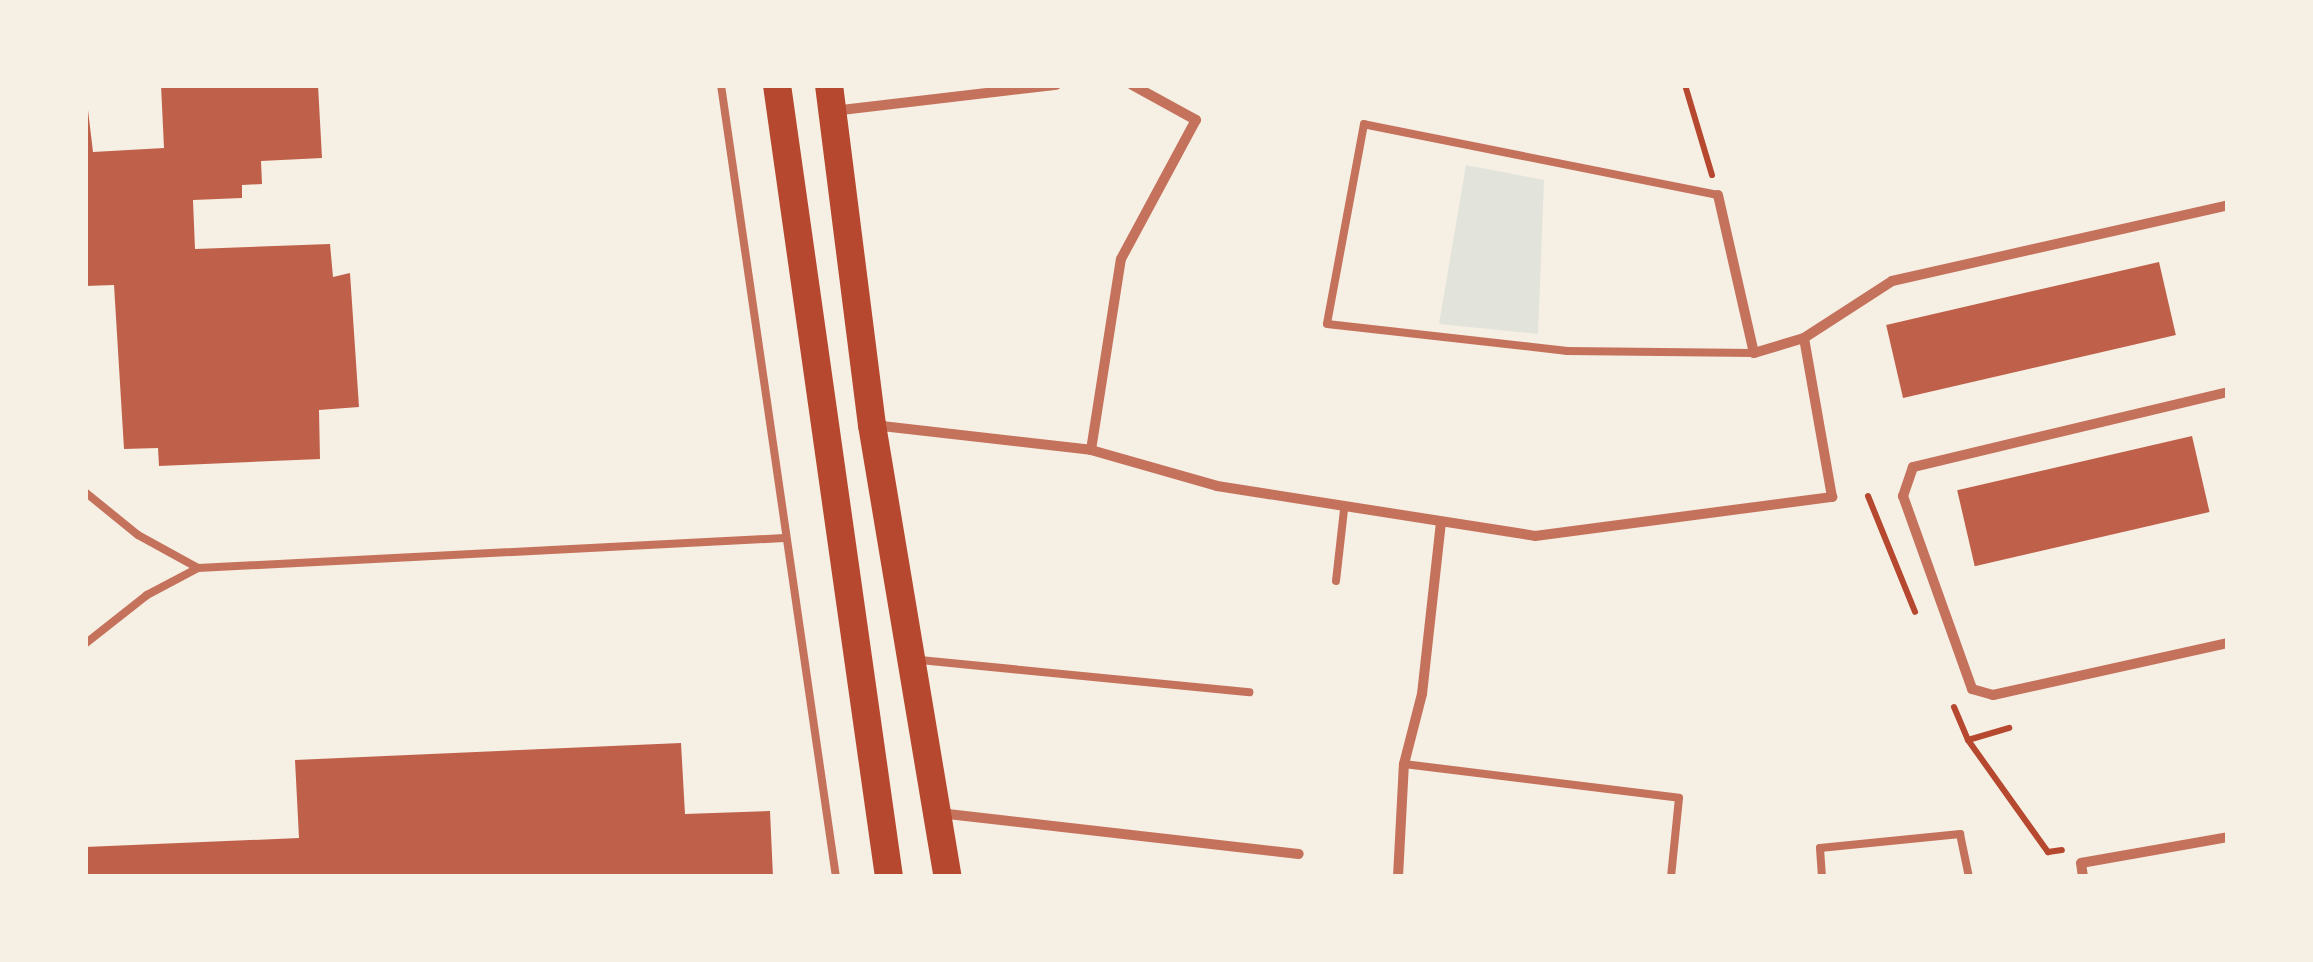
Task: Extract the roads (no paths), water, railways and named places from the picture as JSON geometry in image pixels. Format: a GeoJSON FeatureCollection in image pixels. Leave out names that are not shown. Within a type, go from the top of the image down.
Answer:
{"type":"FeatureCollection","features":[{"type":"Feature","properties":{"kind":"highway"},"geometry":{"type":"LineString","coordinates":[[777,85],[889,877]]}},
{"type":"Feature","properties":{"kind":"highway"},"geometry":{"type":"LineString","coordinates":[[831,98],[872,425],[948,877]]}},
{"type":"Feature","properties":{"kind":"street"},"geometry":{"type":"LineString","coordinates":[[831,98],[1056,85]]}},
{"type":"Feature","properties":{"kind":"street"},"geometry":{"type":"LineString","coordinates":[[1091,450],[1122,259],[1196,120],[1132,85]]}},
{"type":"Feature","properties":{"kind":"street"},"geometry":{"type":"LineString","coordinates":[[1718,195],[1754,353],[1804,338],[1892,282],[2228,205]]}},
{"type":"Feature","properties":{"kind":"street"},"geometry":{"type":"LineString","coordinates":[[872,425],[1091,450],[1217,486],[1344,510],[1534,536],[1832,497],[1804,338]]}},
{"type":"Feature","properties":{"kind":"street"},"geometry":{"type":"LineString","coordinates":[[2228,392],[1913,468],[1903,496],[1972,689],[1993,695],[2228,643]]}},
{"type":"Feature","properties":{"kind":"street"},"geometry":{"type":"LineString","coordinates":[[1398,877],[1404,764],[1422,694],[1441,522]]}},
{"type":"Feature","properties":{"kind":"street"},"geometry":{"type":"LineString","coordinates":[[939,813],[1300,854]]}},
{"type":"Feature","properties":{"kind":"street"},"geometry":{"type":"LineString","coordinates":[[2083,877],[2081,863],[2228,837]]}},
{"type":"Feature","properties":{"kind":"lane"},"geometry":{"type":"LineString","coordinates":[[721,85],[836,877]]}},
{"type":"Feature","properties":{"kind":"lane"},"geometry":{"type":"LineString","coordinates":[[1718,195],[1364,124],[1327,324],[1567,352],[1754,353]]}},
{"type":"Feature","properties":{"kind":"lane"},"geometry":{"type":"LineString","coordinates":[[85,492],[138,535],[198,568]]}},
{"type":"Feature","properties":{"kind":"lane"},"geometry":{"type":"LineString","coordinates":[[1336,581],[1344,510]]}},
{"type":"Feature","properties":{"kind":"lane"},"geometry":{"type":"LineString","coordinates":[[85,644],[147,595],[198,568],[784,538]]}},
{"type":"Feature","properties":{"kind":"lane"},"geometry":{"type":"LineString","coordinates":[[913,659],[1249,692]]}},
{"type":"Feature","properties":{"kind":"lane"},"geometry":{"type":"LineString","coordinates":[[1404,764],[1679,798],[1671,877]]}},
{"type":"Feature","properties":{"kind":"lane"},"geometry":{"type":"LineString","coordinates":[[1822,877],[1820,848],[1960,834],[1969,877]]}}]}
